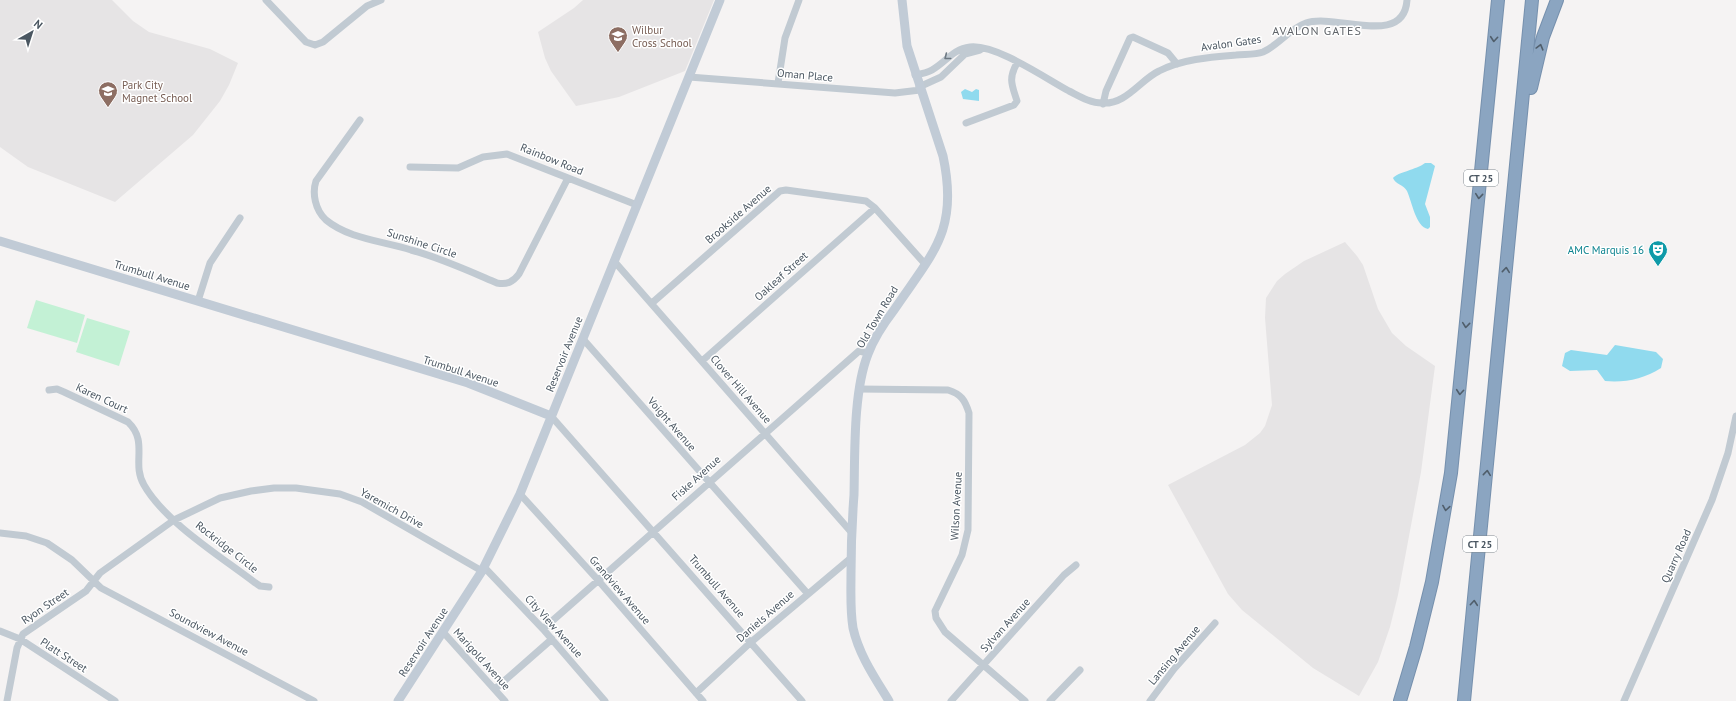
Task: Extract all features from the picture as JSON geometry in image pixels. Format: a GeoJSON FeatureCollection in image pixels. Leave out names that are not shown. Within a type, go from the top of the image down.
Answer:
{"type":"FeatureCollection","features":[{"type":"Feature","properties":{"kind":"highway","name":"CT 25"},"geometry":{"type":"LineString","coordinates":[[1400,701],[1422,625],[1437,560],[1448,494],[1457,428],[1498,0]]}},
{"type":"Feature","properties":{"kind":"highway","name":"CT 25"},"geometry":{"type":"LineString","coordinates":[[1464,701],[1532,0]]}},
{"type":"Feature","properties":{"kind":"highway"},"geometry":{"type":"LineString","coordinates":[[1516,168],[1537,57],[1546,25],[1557,0]]}},
{"type":"Feature","properties":{"kind":"highway"},"geometry":{"type":"LineString","coordinates":[[1391,701],[1437,560]]}},
{"type":"Feature","properties":{"kind":"highway"},"geometry":{"type":"LineString","coordinates":[[1470,642],[1470,701]]}},
{"type":"Feature","properties":{"kind":"main road","name":"Reservoir Avenue"},"geometry":{"type":"LineString","coordinates":[[398,701],[444,632],[483,569],[520,494],[720,0]]}},
{"type":"Feature","properties":{"kind":"main road","name":"Old Town Road"},"geometry":{"type":"LineString","coordinates":[[889,701],[869,668],[856,639],[851,611],[851,558],[859,389],[868,353],[888,318],[942,237],[948,205],[946,173],[943,156],[919,89],[907,46],[902,0]]}},
{"type":"Feature","properties":{"kind":"main road","name":"Trumbull Avenue"},"geometry":{"type":"LineString","coordinates":[[0,241],[468,383],[551,416]]}},
{"type":"Feature","properties":{"kind":"street"},"geometry":{"type":"LineString","coordinates":[[266,0],[306,42],[315,45],[323,42],[371,2],[381,0]]}},
{"type":"Feature","properties":{"kind":"street"},"geometry":{"type":"LineString","coordinates":[[778,83],[785,38],[799,0]]}},
{"type":"Feature","properties":{"kind":"street","name":"Avalon Gates"},"geometry":{"type":"LineString","coordinates":[[1103,104],[1119,100],[1159,71],[1177,64],[1200,59],[1261,52],[1274,46],[1299,26],[1320,20],[1384,27],[1395,23],[1404,14],[1407,0]]}},
{"type":"Feature","properties":{"kind":"street"},"geometry":{"type":"LineString","coordinates":[[915,75],[928,72],[958,50],[968,47],[990,49],[1086,100],[1103,104],[1106,91],[1130,38],[1133,37],[1168,53],[1177,64]]}},
{"type":"Feature","properties":{"kind":"street"},"geometry":{"type":"LineString","coordinates":[[919,89],[941,76],[965,54],[970,52],[985,51],[1009,58]]}},
{"type":"Feature","properties":{"kind":"street"},"geometry":{"type":"LineString","coordinates":[[966,123],[1014,105],[1017,101],[1011,79],[1017,63]]}},
{"type":"Feature","properties":{"kind":"street","name":"Oman Place"},"geometry":{"type":"LineString","coordinates":[[689,77],[895,93],[919,89]]}},
{"type":"Feature","properties":{"kind":"street","name":"Sunshine Circle"},"geometry":{"type":"LineString","coordinates":[[360,120],[316,180],[314,189],[315,203],[324,218],[348,232],[439,259],[497,283],[504,284],[512,281],[519,274],[568,178]]}},
{"type":"Feature","properties":{"kind":"street","name":"Rainbow Road"},"geometry":{"type":"LineString","coordinates":[[410,167],[458,168],[483,157],[507,154],[637,205]]}},
{"type":"Feature","properties":{"kind":"street","name":"Brookside Avenue"},"geometry":{"type":"LineString","coordinates":[[652,303],[780,191],[786,190],[860,200],[875,208],[925,264]]}},
{"type":"Feature","properties":{"kind":"street","name":"Oakleaf Street"},"geometry":{"type":"LineString","coordinates":[[702,361],[875,208]]}},
{"type":"Feature","properties":{"kind":"street"},"geometry":{"type":"LineString","coordinates":[[198,301],[210,263],[240,218]]}},
{"type":"Feature","properties":{"kind":"street","name":"Clover Hill Avenue"},"geometry":{"type":"LineString","coordinates":[[614,261],[852,532]]}},
{"type":"Feature","properties":{"kind":"street","name":"Voight Avenue"},"geometry":{"type":"LineString","coordinates":[[583,339],[808,594]]}},
{"type":"Feature","properties":{"kind":"street","name":"Fiske Avenue"},"geometry":{"type":"LineString","coordinates":[[542,628],[859,351],[868,353]]}},
{"type":"Feature","properties":{"kind":"street","name":"Karen Court"},"geometry":{"type":"LineString","coordinates":[[49,390],[57,389],[64,392],[124,420],[133,428],[140,442],[139,473],[142,483],[151,496],[174,520]]}},
{"type":"Feature","properties":{"kind":"street","name":"Wilson Avenue"},"geometry":{"type":"LineString","coordinates":[[859,389],[948,390],[959,394],[966,403],[969,413],[967,534],[962,555],[937,605],[936,618],[945,632],[1024,701]]}},
{"type":"Feature","properties":{"kind":"street","name":"Trumbull Avenue"},"geometry":{"type":"LineString","coordinates":[[551,416],[654,531],[802,701]]}},
{"type":"Feature","properties":{"kind":"street","name":"Quarry Road"},"geometry":{"type":"LineString","coordinates":[[1624,701],[1712,500],[1728,453],[1736,416]]}},
{"type":"Feature","properties":{"kind":"street","name":"Yaremich Drive"},"geometry":{"type":"LineString","coordinates":[[94,581],[100,573],[174,520],[220,498],[251,491],[296,488],[340,494],[362,502],[483,569]]}},
{"type":"Feature","properties":{"kind":"street","name":"Grandview Avenue"},"geometry":{"type":"LineString","coordinates":[[520,494],[597,579],[703,701]]}},
{"type":"Feature","properties":{"kind":"street","name":"Rockridge Circle"},"geometry":{"type":"LineString","coordinates":[[174,520],[254,582],[260,586],[269,587]]}},
{"type":"Feature","properties":{"kind":"street","name":"Soundview Avenue"},"geometry":{"type":"LineString","coordinates":[[0,533],[26,536],[47,543],[72,560],[101,588],[314,701]]}},
{"type":"Feature","properties":{"kind":"street","name":"Daniels Avenue"},"geometry":{"type":"LineString","coordinates":[[696,693],[750,643],[851,558]]}},
{"type":"Feature","properties":{"kind":"street","name":"Sylvan Avenue"},"geometry":{"type":"LineString","coordinates":[[951,701],[1064,575],[1076,565]]}},
{"type":"Feature","properties":{"kind":"street","name":"City View Avenue"},"geometry":{"type":"LineString","coordinates":[[483,569],[542,628],[605,701]]}},
{"type":"Feature","properties":{"kind":"street","name":"Ryon Street"},"geometry":{"type":"LineString","coordinates":[[7,701],[20,639],[23,634],[86,591],[94,581]]}},
{"type":"Feature","properties":{"kind":"street","name":"Lansing Avenue"},"geometry":{"type":"LineString","coordinates":[[1150,701],[1174,669],[1215,623]]}},
{"type":"Feature","properties":{"kind":"street","name":"Platt Street"},"geometry":{"type":"LineString","coordinates":[[0,631],[20,639],[115,701]]}},
{"type":"Feature","properties":{"kind":"street","name":"Marigold Avenue"},"geometry":{"type":"LineString","coordinates":[[444,632],[505,701]]}},
{"type":"Feature","properties":{"kind":"street"},"geometry":{"type":"LineString","coordinates":[[495,689],[552,639]]}},
{"type":"Feature","properties":{"kind":"street"},"geometry":{"type":"LineString","coordinates":[[1050,701],[1080,670]]}},
{"type":"Feature","properties":{"kind":"shaded area","name":"Park City Magnet School"},"geometry":{"type":"Polygon","coordinates":[[[0,0],[112,0],[133,21],[149,32],[210,49],[238,63],[229,85],[220,101],[193,135],[115,202],[28,167],[0,147],[0,0]]]}},
{"type":"Feature","properties":{"kind":"shaded area","name":"Wilbur Cross School"},"geometry":{"type":"Polygon","coordinates":[[[583,0],[714,0],[685,71],[619,97],[576,106],[551,71],[545,58],[538,32],[574,8],[583,0]]]}},
{"type":"Feature","properties":{"kind":"shaded area"},"geometry":{"type":"Polygon","coordinates":[[[1345,242],[1363,265],[1378,309],[1392,333],[1406,346],[1435,366],[1421,472],[1398,595],[1390,627],[1378,662],[1359,696],[1313,668],[1242,610],[1228,594],[1168,485],[1245,445],[1260,433],[1265,426],[1272,405],[1265,318],[1266,298],[1277,281],[1285,274],[1304,261],[1345,242]]]}},
{"type":"Feature","properties":{"kind":"green space"},"geometry":{"type":"Polygon","coordinates":[[[36,300],[85,315],[77,343],[27,328],[36,300]]]}},
{"type":"Feature","properties":{"kind":"green space"},"geometry":{"type":"Polygon","coordinates":[[[87,318],[130,331],[119,366],[76,352],[87,318]]]}},
{"type":"Feature","properties":{"kind":"water"},"geometry":{"type":"Polygon","coordinates":[[[965,89],[972,92],[976,89],[979,90],[979,101],[963,99],[961,92],[965,89]]]}},
{"type":"Feature","properties":{"kind":"water"},"geometry":{"type":"Polygon","coordinates":[[[1425,163],[1431,163],[1435,166],[1425,204],[1430,217],[1430,227],[1428,229],[1420,224],[1417,219],[1406,189],[1393,178],[1425,163]]]}},
{"type":"Feature","properties":{"kind":"water"},"geometry":{"type":"Polygon","coordinates":[[[1615,345],[1656,352],[1663,359],[1661,368],[1648,375],[1627,381],[1605,381],[1597,370],[1570,371],[1562,366],[1565,353],[1571,350],[1607,355],[1615,345]]]}},
{"type":"Feature","properties":{"kind":"place","name":"Wilbur Cross School"},"geometry":{"type":"Point","coordinates":[618,53]}},
{"type":"Feature","properties":{"kind":"place","name":"Park City Magnet School"},"geometry":{"type":"Point","coordinates":[108,108]}},
{"type":"Feature","properties":{"kind":"place","name":"AMC Marquis 16"},"geometry":{"type":"Point","coordinates":[1658,267]}},
{"type":"Feature","properties":{"kind":"district","name":"AVALON GATES"},"geometry":{"type":"Point","coordinates":[1317,30]}}]}
